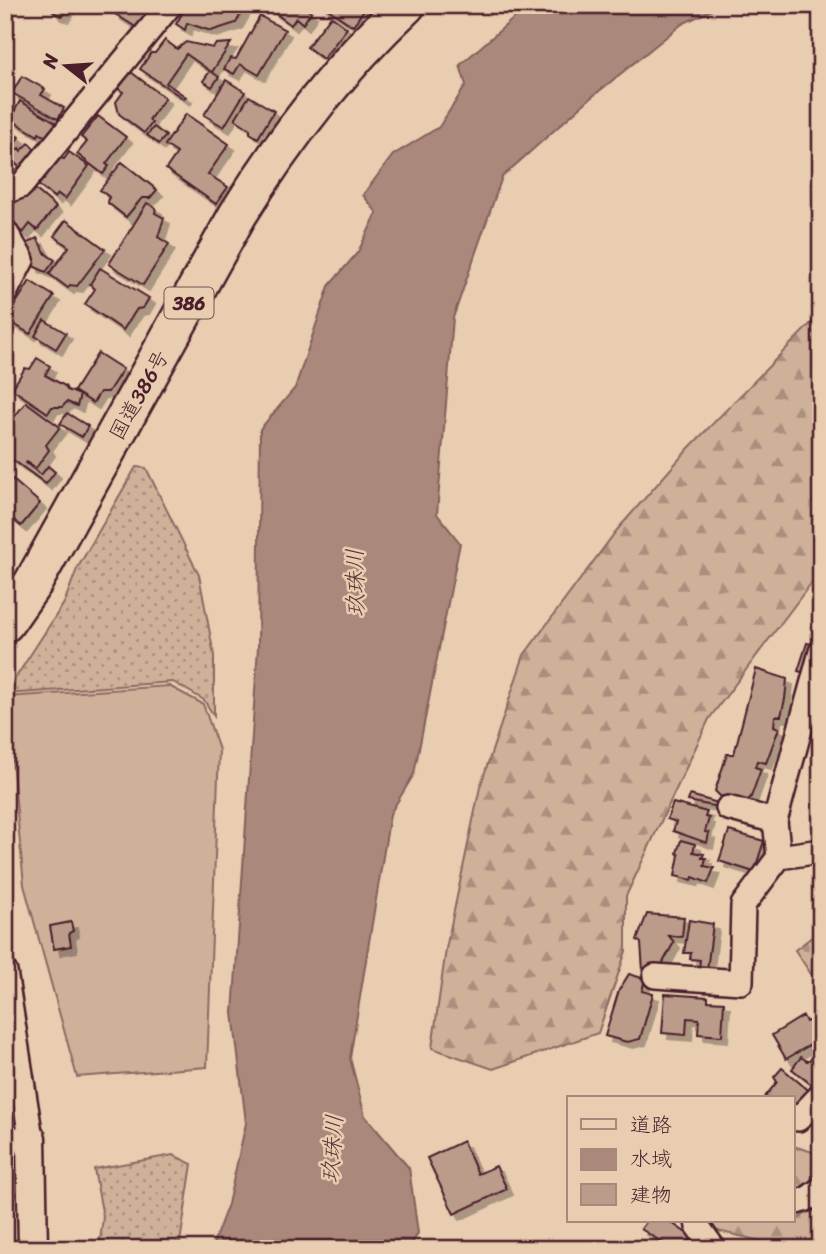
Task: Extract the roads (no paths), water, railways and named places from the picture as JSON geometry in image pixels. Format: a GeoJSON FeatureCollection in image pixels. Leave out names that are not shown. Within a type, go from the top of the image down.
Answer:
{"type":"FeatureCollection","features":[{"type":"Feature","properties":{"kind":"highway","name":"国道386号"},"geometry":{"type":"LineString","coordinates":[[5,623],[47,559],[237,216],[269,164],[334,80],[406,5]]}},
{"type":"Feature","properties":{"kind":"street"},"geometry":{"type":"LineString","coordinates":[[5,192],[21,186],[170,5]]}},
{"type":"Feature","properties":{"kind":"street"},"geometry":{"type":"LineString","coordinates":[[5,231],[22,260],[5,293]]}},
{"type":"Feature","properties":{"kind":"street"},"geometry":{"type":"LineString","coordinates":[[655,976],[741,982],[743,905],[779,857],[775,821],[821,652]]}},
{"type":"Feature","properties":{"kind":"street"},"geometry":{"type":"LineString","coordinates":[[728,808],[775,821]]}},
{"type":"Feature","properties":{"kind":"street"},"geometry":{"type":"LineString","coordinates":[[779,857],[821,851]]}},
{"type":"Feature","properties":{"kind":"street"},"geometry":{"type":"LineString","coordinates":[[5,972],[18,1139],[33,1249]]}},
{"type":"Feature","properties":{"kind":"street"},"geometry":{"type":"LineString","coordinates":[[798,1119],[821,1095]]}},
{"type":"Feature","properties":{"kind":"street"},"geometry":{"type":"LineString","coordinates":[[794,1203],[807,1199],[821,1189]]}},
{"type":"Feature","properties":{"kind":"street"},"geometry":{"type":"LineString","coordinates":[[697,1222],[714,1249]]}},
{"type":"Feature","properties":{"kind":"water","name":"玖珠川"},"geometry":{"type":"Polygon","coordinates":[[[529,5],[722,5],[682,24],[587,101],[502,177],[453,318],[437,514],[460,543],[414,774],[390,814],[350,1058],[365,1116],[409,1168],[418,1233],[409,1249],[211,1249],[228,1204],[246,1123],[233,1013],[258,647],[260,429],[295,388],[329,286],[358,252],[377,213],[363,195],[393,155],[439,127],[466,85],[460,65],[529,5]]]}}]}
